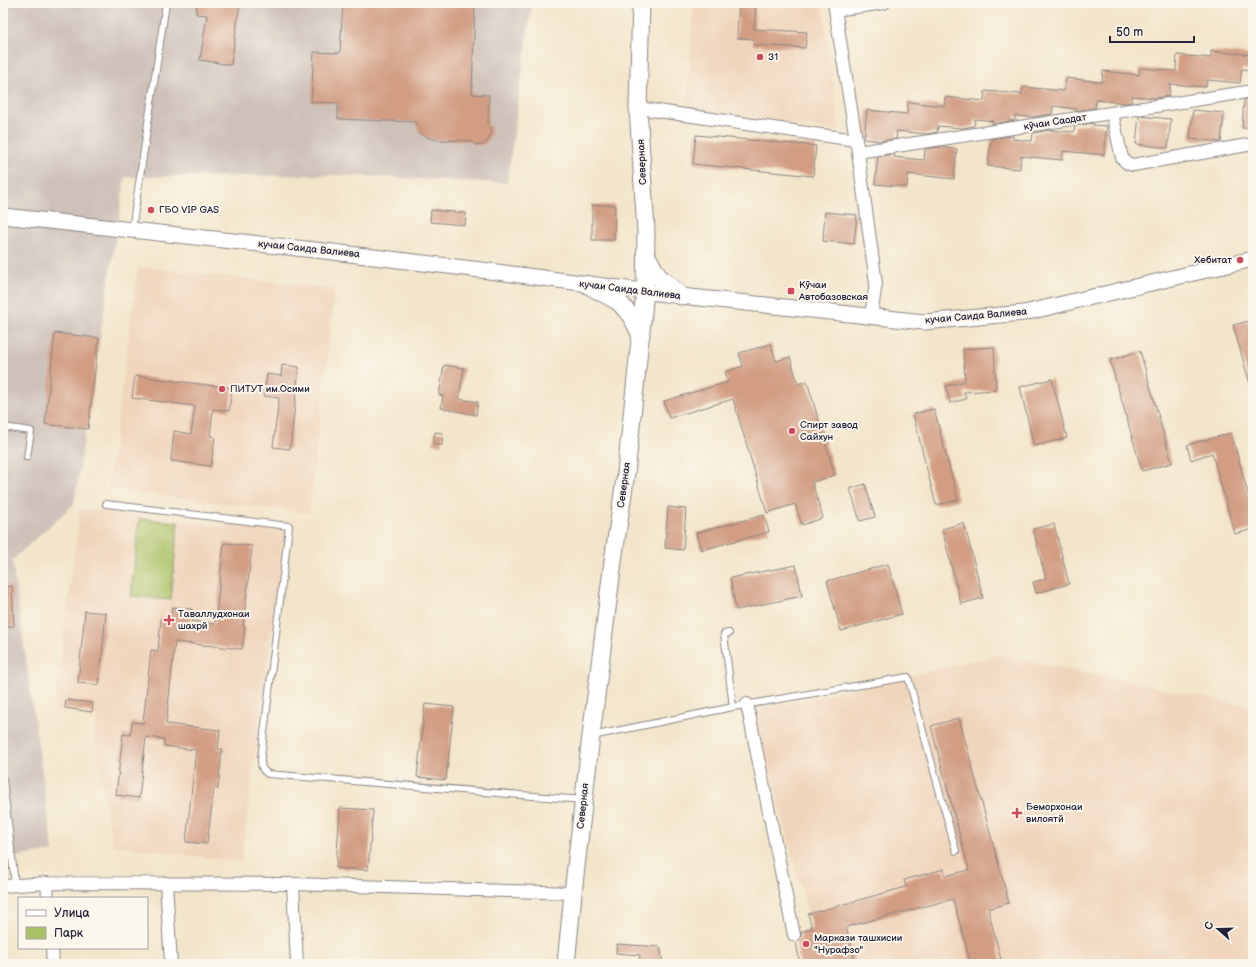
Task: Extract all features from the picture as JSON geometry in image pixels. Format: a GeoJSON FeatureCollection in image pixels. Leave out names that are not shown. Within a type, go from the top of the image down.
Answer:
{"type":"FeatureCollection","features":[{"type":"Feature","properties":{"kind":"main road","name":"Северная"},"geometry":{"type":"LineString","coordinates":[[566,964],[591,736],[613,561],[626,473],[645,292],[646,231],[638,108],[641,3]]}},
{"type":"Feature","properties":{"kind":"main road"},"geometry":{"type":"LineString","coordinates":[[646,253],[658,276],[681,296]]}},
{"type":"Feature","properties":{"kind":"main road"},"geometry":{"type":"LineString","coordinates":[[588,285],[619,302],[631,316],[641,335]]}},
{"type":"Feature","properties":{"kind":"street"},"geometry":{"type":"LineString","coordinates":[[871,316],[876,283],[857,146],[835,7],[884,3]]}},
{"type":"Feature","properties":{"kind":"street","name":"кӯчаи Саодат"},"geometry":{"type":"LineString","coordinates":[[638,108],[857,146],[1112,113],[1253,90]]}},
{"type":"Feature","properties":{"kind":"street"},"geometry":{"type":"LineString","coordinates":[[1112,113],[1122,158],[1127,163],[1133,165],[1253,144]]}},
{"type":"Feature","properties":{"kind":"street","name":"кучаи Саида Валиева"},"geometry":{"type":"LineString","coordinates":[[3,216],[333,252],[645,292],[924,322],[1024,313],[1253,259]]}},
{"type":"Feature","properties":{"kind":"street"},"geometry":{"type":"LineString","coordinates":[[747,704],[794,935]]}},
{"type":"Feature","properties":{"kind":"street"},"geometry":{"type":"LineString","coordinates":[[9,885],[47,883],[292,884],[573,893]]}},
{"type":"Feature","properties":{"kind":"street"},"geometry":{"type":"LineString","coordinates":[[47,883],[48,897]]}},
{"type":"Feature","properties":{"kind":"street"},"geometry":{"type":"LineString","coordinates":[[166,883],[171,964]]}},
{"type":"Feature","properties":{"kind":"street"},"geometry":{"type":"LineString","coordinates":[[292,884],[297,964]]}},
{"type":"Feature","properties":{"kind":"street"},"geometry":{"type":"LineString","coordinates":[[52,949],[53,964]]}},
{"type":"Feature","properties":{"kind":"lane"},"geometry":{"type":"LineString","coordinates":[[132,230],[166,3]]}},
{"type":"Feature","properties":{"kind":"lane"},"geometry":{"type":"LineString","coordinates":[[3,427],[31,431],[27,457]]}},
{"type":"Feature","properties":{"kind":"lane"},"geometry":{"type":"LineString","coordinates":[[106,504],[289,526],[261,758],[261,766],[263,771],[268,774],[584,800]]}},
{"type":"Feature","properties":{"kind":"lane"},"geometry":{"type":"LineString","coordinates":[[729,633],[724,634],[733,707]]}},
{"type":"Feature","properties":{"kind":"lane"},"geometry":{"type":"LineString","coordinates":[[591,736],[747,704],[908,677],[956,851]]}},
{"type":"Feature","properties":{"kind":"lane"},"geometry":{"type":"LineString","coordinates":[[3,780],[11,849],[9,885]]}},
{"type":"Feature","properties":{"kind":"lane"},"geometry":{"type":"LineString","coordinates":[[3,850],[11,849]]}},
{"type":"Feature","properties":{"kind":"shaded area"},"geometry":{"type":"Polygon","coordinates":[[[3,3],[532,3],[507,183],[339,175],[125,177],[74,504],[12,560],[53,851],[3,859],[3,3]]]}},
{"type":"Feature","properties":{"kind":"shaded area","name":"31"},"geometry":{"type":"Polygon","coordinates":[[[694,3],[822,3],[840,131],[687,110],[694,3]]]}},
{"type":"Feature","properties":{"kind":"shaded area","name":"ПИТУТ им.Осими"},"geometry":{"type":"Polygon","coordinates":[[[138,267],[335,290],[309,513],[108,489],[138,267]]]}},
{"type":"Feature","properties":{"kind":"shaded area","name":"Таваллудхонаи шахрй"},"geometry":{"type":"Polygon","coordinates":[[[80,509],[226,527],[227,522],[285,529],[241,862],[112,845],[94,736],[97,716],[54,710],[80,509]]]}},
{"type":"Feature","properties":{"kind":"shaded area","name":"Беморхонаи вилоятй"},"geometry":{"type":"Polygon","coordinates":[[[998,655],[1253,707],[1253,964],[800,964],[794,935],[812,928],[754,712],[998,655]]]}},
{"type":"Feature","properties":{"kind":"green space"},"geometry":{"type":"Polygon","coordinates":[[[139,519],[178,522],[171,600],[131,596],[139,519]]]}},
{"type":"Feature","properties":{"kind":"building"},"geometry":{"type":"Polygon","coordinates":[[[197,3],[240,3],[231,65],[200,60],[207,15],[196,14],[197,3]]]}},
{"type":"Feature","properties":{"kind":"building"},"geometry":{"type":"Polygon","coordinates":[[[343,3],[475,3],[472,94],[489,95],[488,125],[491,128],[491,134],[487,142],[483,145],[478,145],[470,141],[439,140],[429,138],[420,133],[415,122],[338,119],[338,103],[311,102],[314,52],[340,53],[343,3]]]}},
{"type":"Feature","properties":{"kind":"building"},"geometry":{"type":"Polygon","coordinates":[[[739,3],[756,3],[754,29],[807,32],[805,48],[753,45],[754,39],[737,38],[739,3]]]}},
{"type":"Feature","properties":{"kind":"building"},"geometry":{"type":"Polygon","coordinates":[[[1211,51],[1253,55],[1253,70],[1242,69],[1240,83],[1207,80],[1206,87],[1170,84],[1169,96],[1156,98],[1132,96],[1132,102],[1127,103],[1096,100],[1095,108],[1076,111],[1076,109],[1053,106],[1052,114],[1033,117],[1015,116],[1015,120],[992,124],[993,121],[975,119],[974,126],[962,128],[938,126],[937,132],[927,134],[897,131],[896,139],[880,141],[864,139],[867,110],[907,114],[908,102],[944,106],[945,97],[984,101],[985,91],[1022,94],[1023,87],[1064,91],[1066,78],[1102,82],[1103,71],[1139,75],[1140,68],[1176,71],[1177,55],[1211,58],[1211,51]]]}},
{"type":"Feature","properties":{"kind":"building"},"geometry":{"type":"Polygon","coordinates":[[[1244,100],[1253,100],[1253,129],[1242,128],[1244,100]]]}},
{"type":"Feature","properties":{"kind":"building"},"geometry":{"type":"Polygon","coordinates":[[[1193,110],[1224,113],[1221,142],[1190,139],[1193,110]]]}},
{"type":"Feature","properties":{"kind":"building"},"geometry":{"type":"Polygon","coordinates":[[[1139,116],[1171,119],[1168,148],[1136,144],[1139,116]]]}},
{"type":"Feature","properties":{"kind":"building"},"geometry":{"type":"Polygon","coordinates":[[[1093,123],[1093,125],[1107,126],[1104,155],[1063,151],[1062,160],[1021,156],[1020,169],[988,166],[991,139],[1013,136],[1013,139],[1032,141],[1033,133],[1051,130],[1074,132],[1075,126],[1093,123]]]}},
{"type":"Feature","properties":{"kind":"building"},"geometry":{"type":"Polygon","coordinates":[[[696,135],[816,146],[813,176],[693,164],[696,135]]]}},
{"type":"Feature","properties":{"kind":"building"},"geometry":{"type":"Polygon","coordinates":[[[937,147],[957,149],[954,179],[908,174],[907,187],[875,184],[878,156],[895,154],[894,157],[924,160],[925,149],[937,147]]]}},
{"type":"Feature","properties":{"kind":"building"},"geometry":{"type":"Polygon","coordinates":[[[592,205],[615,205],[614,240],[592,240],[592,205]]]}},
{"type":"Feature","properties":{"kind":"building"},"geometry":{"type":"Polygon","coordinates":[[[431,210],[466,213],[465,225],[430,222],[431,210]]]}},
{"type":"Feature","properties":{"kind":"building"},"geometry":{"type":"Polygon","coordinates":[[[825,212],[857,215],[854,244],[823,241],[825,212]]]}},
{"type":"Feature","properties":{"kind":"building"},"geometry":{"type":"Polygon","coordinates":[[[1253,320],[1253,384],[1250,384],[1233,325],[1253,320]]]}},
{"type":"Feature","properties":{"kind":"building"},"geometry":{"type":"Polygon","coordinates":[[[55,333],[99,338],[88,429],[45,424],[55,333]]]}},
{"type":"Feature","properties":{"kind":"building","name":"Спирт завод Сайхун"},"geometry":{"type":"Polygon","coordinates":[[[771,344],[776,361],[790,357],[798,384],[807,381],[835,475],[812,482],[823,518],[802,525],[795,504],[767,513],[733,399],[669,418],[664,401],[728,382],[725,372],[743,366],[739,353],[771,344]]]}},
{"type":"Feature","properties":{"kind":"building"},"geometry":{"type":"Polygon","coordinates":[[[994,347],[996,390],[964,392],[966,399],[950,403],[946,386],[965,381],[963,349],[994,347]]]}},
{"type":"Feature","properties":{"kind":"building"},"geometry":{"type":"Polygon","coordinates":[[[1140,351],[1172,463],[1142,471],[1110,360],[1140,351]]]}},
{"type":"Feature","properties":{"kind":"building"},"geometry":{"type":"Polygon","coordinates":[[[282,365],[299,367],[290,449],[273,447],[279,398],[264,396],[267,374],[281,376],[282,365]]]}},
{"type":"Feature","properties":{"kind":"building"},"geometry":{"type":"Polygon","coordinates":[[[444,365],[464,368],[459,399],[478,402],[476,415],[441,408],[443,396],[439,395],[444,365]]]}},
{"type":"Feature","properties":{"kind":"building"},"geometry":{"type":"Polygon","coordinates":[[[135,376],[232,388],[229,411],[213,409],[210,436],[215,437],[211,466],[171,461],[174,431],[191,434],[195,406],[132,398],[135,376]]]}},
{"type":"Feature","properties":{"kind":"building"},"geometry":{"type":"Polygon","coordinates":[[[1052,379],[1067,438],[1034,446],[1020,387],[1052,379]]]}},
{"type":"Feature","properties":{"kind":"building"},"geometry":{"type":"Polygon","coordinates":[[[934,409],[958,500],[936,505],[913,414],[934,409]]]}},
{"type":"Feature","properties":{"kind":"building"},"geometry":{"type":"Polygon","coordinates":[[[435,432],[443,433],[442,445],[433,444],[435,432]]]}},
{"type":"Feature","properties":{"kind":"building"},"geometry":{"type":"Polygon","coordinates":[[[1231,433],[1253,511],[1253,529],[1235,534],[1212,453],[1191,460],[1187,445],[1231,433]]]}},
{"type":"Feature","properties":{"kind":"building"},"geometry":{"type":"Polygon","coordinates":[[[865,484],[875,517],[860,521],[850,489],[865,484]]]}},
{"type":"Feature","properties":{"kind":"building"},"geometry":{"type":"Polygon","coordinates":[[[668,507],[686,509],[683,550],[665,548],[668,507]]]}},
{"type":"Feature","properties":{"kind":"building"},"geometry":{"type":"Polygon","coordinates":[[[764,515],[769,532],[701,550],[696,533],[764,515]]]}},
{"type":"Feature","properties":{"kind":"building"},"geometry":{"type":"Polygon","coordinates":[[[964,523],[983,598],[961,604],[942,529],[964,523]]]}},
{"type":"Feature","properties":{"kind":"building"},"geometry":{"type":"Polygon","coordinates":[[[1054,524],[1069,584],[1036,593],[1033,582],[1046,579],[1033,529],[1054,524]]]}},
{"type":"Feature","properties":{"kind":"building"},"geometry":{"type":"Polygon","coordinates":[[[224,543],[252,546],[242,649],[175,642],[166,724],[220,730],[218,749],[222,749],[218,789],[214,788],[207,844],[186,842],[196,750],[164,746],[164,739],[146,737],[139,798],[116,795],[123,734],[130,735],[132,722],[143,723],[151,650],[158,651],[161,618],[170,619],[172,607],[192,609],[191,621],[215,624],[224,543]]]}},
{"type":"Feature","properties":{"kind":"building"},"geometry":{"type":"Polygon","coordinates":[[[888,564],[902,614],[841,631],[827,581],[888,564]]]}},
{"type":"Feature","properties":{"kind":"building"},"geometry":{"type":"Polygon","coordinates":[[[796,565],[802,596],[736,610],[730,578],[796,565]]]}},
{"type":"Feature","properties":{"kind":"building"},"geometry":{"type":"Polygon","coordinates":[[[12,586],[14,626],[3,627],[3,587],[12,586]]]}},
{"type":"Feature","properties":{"kind":"building"},"geometry":{"type":"Polygon","coordinates":[[[85,611],[106,613],[99,685],[78,683],[85,611]]]}},
{"type":"Feature","properties":{"kind":"building"},"geometry":{"type":"Polygon","coordinates":[[[66,700],[93,703],[92,712],[65,708],[66,700]]]}},
{"type":"Feature","properties":{"kind":"building"},"geometry":{"type":"Polygon","coordinates":[[[425,704],[454,707],[446,780],[417,777],[425,704]]]}},
{"type":"Feature","properties":{"kind":"building"},"geometry":{"type":"Polygon","coordinates":[[[959,718],[1009,903],[988,909],[1002,964],[971,964],[953,899],[846,927],[856,964],[800,964],[796,942],[801,938],[801,932],[812,928],[808,914],[906,887],[904,880],[944,869],[945,876],[969,870],[931,726],[959,718]]]}},
{"type":"Feature","properties":{"kind":"building"},"geometry":{"type":"Polygon","coordinates":[[[340,808],[373,810],[368,870],[336,868],[340,808]]]}},
{"type":"Feature","properties":{"kind":"building"},"geometry":{"type":"Polygon","coordinates":[[[617,944],[660,947],[663,964],[639,964],[640,955],[616,953],[617,944]]]}},
{"type":"Feature","properties":{"kind":"place","name":"31"},"geometry":{"type":"Point","coordinates":[760,57]}},
{"type":"Feature","properties":{"kind":"place","name":"ГБО VIP GAS"},"geometry":{"type":"Point","coordinates":[151,210]}},
{"type":"Feature","properties":{"kind":"place","name":"Хебитат"},"geometry":{"type":"Point","coordinates":[1240,260]}},
{"type":"Feature","properties":{"kind":"place","name":"Кӯчаи Автобазовская"},"geometry":{"type":"Point","coordinates":[791,291]}},
{"type":"Feature","properties":{"kind":"place","name":"ПИТУТ им.Осими"},"geometry":{"type":"Point","coordinates":[222,389]}},
{"type":"Feature","properties":{"kind":"place","name":"Спирт завод Сайхун"},"geometry":{"type":"Point","coordinates":[792,431]}},
{"type":"Feature","properties":{"kind":"place","name":"Таваллудхонаи шахрй"},"geometry":{"type":"Point","coordinates":[169,620]}},
{"type":"Feature","properties":{"kind":"place","name":"Беморхонаи вилоятй"},"geometry":{"type":"Point","coordinates":[1017,813]}},
{"type":"Feature","properties":{"kind":"place","name":"Маркази ташхисии \"Нурафзо\""},"geometry":{"type":"Point","coordinates":[806,944]}}]}
